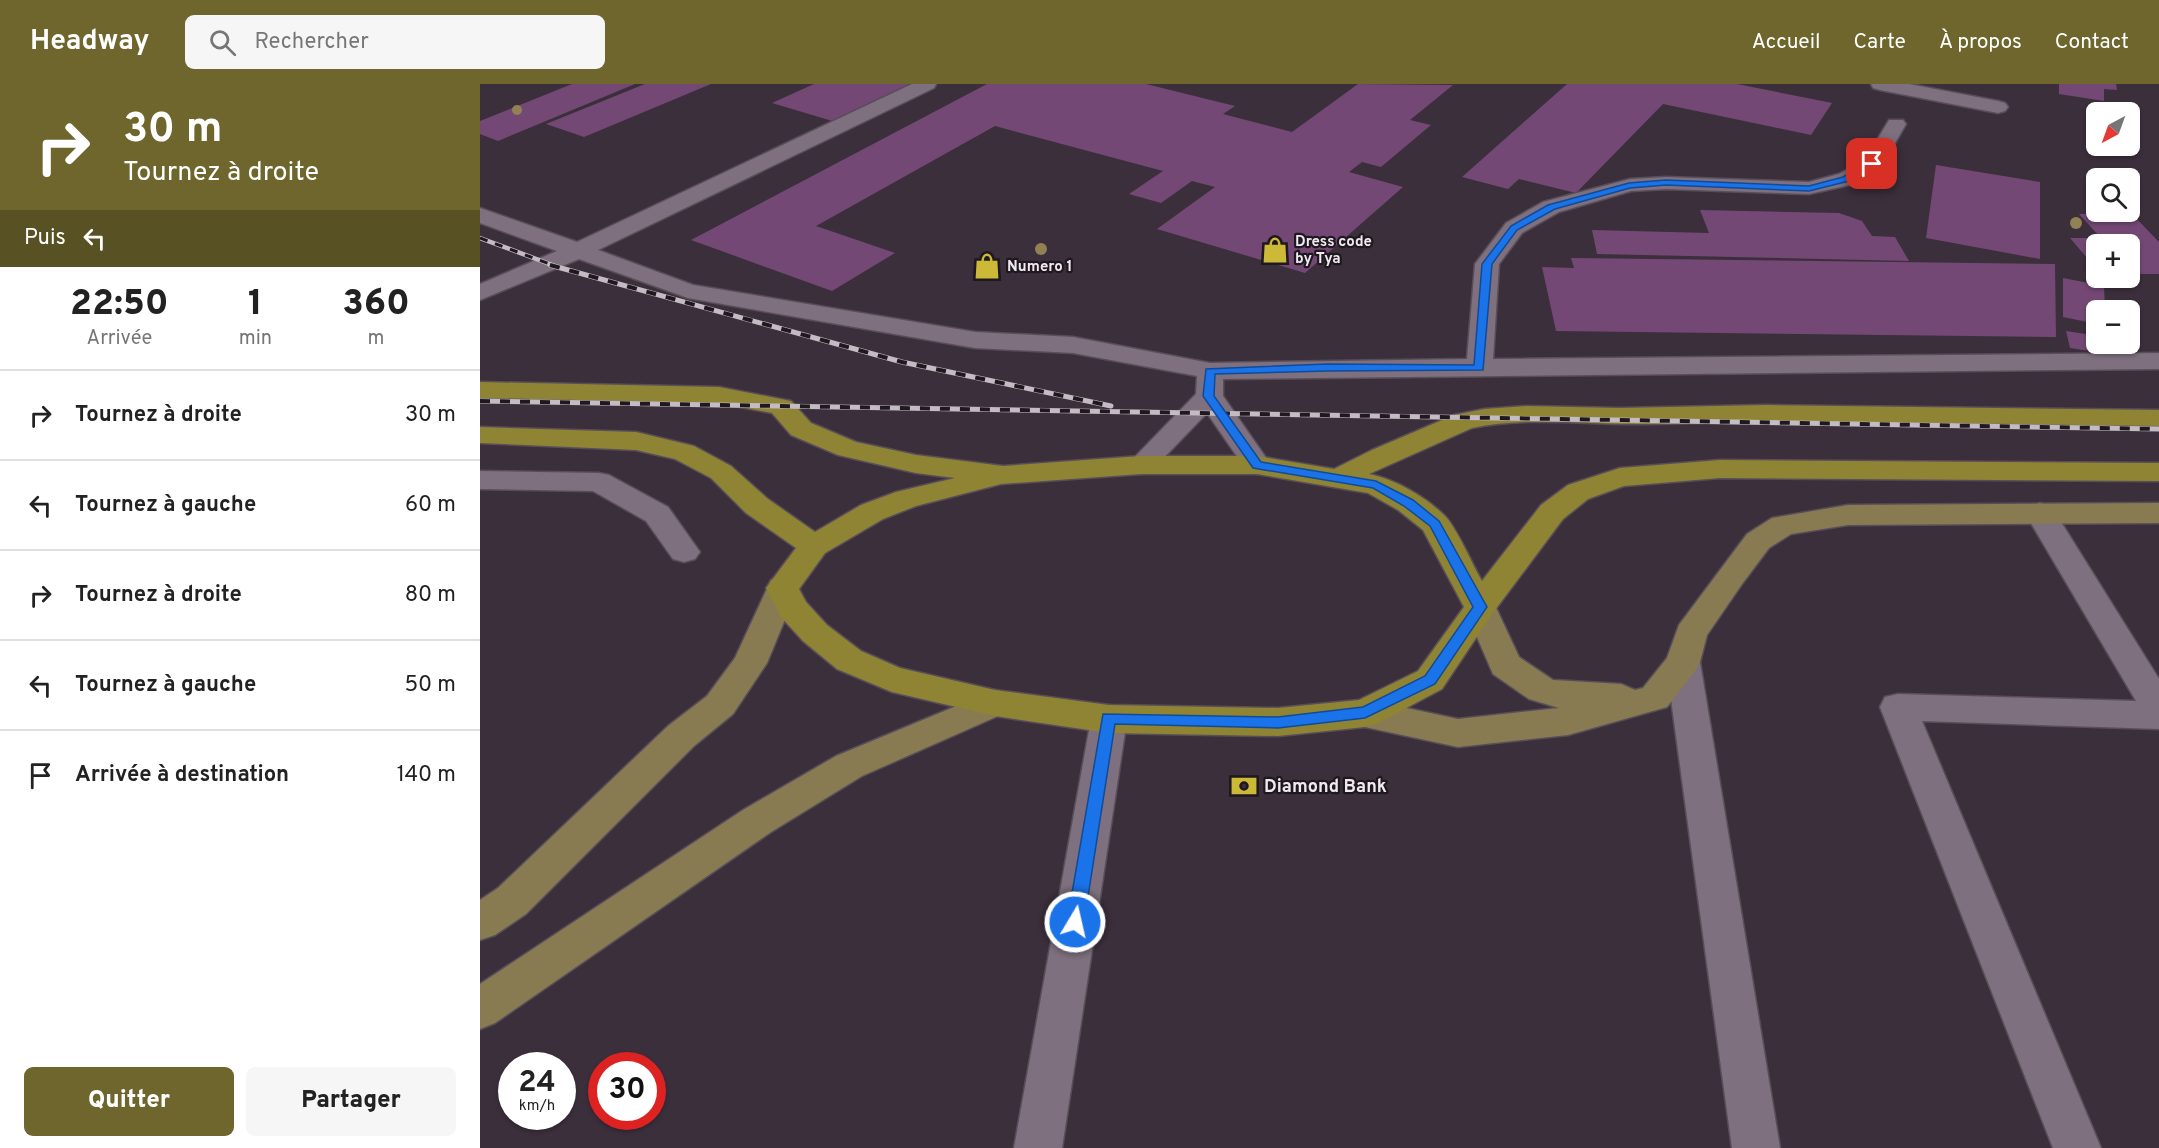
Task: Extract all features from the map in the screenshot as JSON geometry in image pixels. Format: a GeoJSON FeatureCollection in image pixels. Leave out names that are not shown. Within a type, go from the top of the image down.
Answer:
{"type":"FeatureCollection","features":[{"type":"Feature","properties":{"kind":"highway"},"geometry":{"type":"LineString","coordinates":[[480,390],[719,395],[781,407],[801,429],[848,448],[916,464],[1003,476]]}},
{"type":"Feature","properties":{"kind":"highway"},"geometry":{"type":"LineString","coordinates":[[1339,478],[1382,456],[1464,421],[1505,415],[1619,416],[1765,413],[2159,418]]}},
{"type":"Feature","properties":{"kind":"highway"},"geometry":{"type":"LineString","coordinates":[[480,435],[636,441],[684,452],[721,472],[757,506],[814,546]]}},
{"type":"Feature","properties":{"kind":"highway"},"geometry":{"type":"LineString","coordinates":[[1480,607],[1435,524],[1409,503],[1376,485],[1257,465],[1140,465],[1003,476],[907,499],[872,512],[814,546],[782,588],[793,609],[815,633],[849,660],[892,679],[995,703],[1109,718],[1278,722],[1365,713],[1430,680],[1480,607],[1551,512],[1578,492],[1620,477],[1720,469],[2159,472]]}},
{"type":"Feature","properties":{"kind":"main road"},"geometry":{"type":"LineString","coordinates":[[1365,713],[1458,733],[1568,721],[1655,698],[1683,662],[1691,633],[1731,576],[1758,541],[1783,525],[1848,515],[2159,513]]}},
{"type":"Feature","properties":{"kind":"main road"},"geometry":{"type":"LineString","coordinates":[[491,908],[681,736],[720,705],[750,663],[782,588]]}},
{"type":"Feature","properties":{"kind":"main road"},"geometry":{"type":"LineString","coordinates":[[1480,607],[1505,665],[1541,690],[1558,695],[1655,698]]}},
{"type":"Feature","properties":{"kind":"main road"},"geometry":{"type":"LineString","coordinates":[[480,1009],[757,820],[849,766],[995,703]]}},
{"type":"Feature","properties":{"kind":"street"},"geometry":{"type":"LineString","coordinates":[[480,293],[575,252],[927,84]]}},
{"type":"Feature","properties":{"kind":"street"},"geometry":{"type":"LineString","coordinates":[[1880,84],[1998,107]]}},
{"type":"Feature","properties":{"kind":"street"},"geometry":{"type":"LineString","coordinates":[[1479,368],[1487,264],[1514,228],[1551,207],[1629,185],[1666,183],[1809,188],[1846,179],[1872,164],[1896,124]]}},
{"type":"Feature","properties":{"kind":"street"},"geometry":{"type":"LineString","coordinates":[[480,215],[575,252],[688,291],[975,340],[1073,345],[1209,384],[1327,368],[2159,361]]}},
{"type":"Feature","properties":{"kind":"street"},"geometry":{"type":"LineString","coordinates":[[1140,465],[1209,384]]}},
{"type":"Feature","properties":{"kind":"street"},"geometry":{"type":"LineString","coordinates":[[1209,384],[1257,465]]}},
{"type":"Feature","properties":{"kind":"street"},"geometry":{"type":"LineString","coordinates":[[480,480],[599,482],[629,496],[657,514],[684,552]]}},
{"type":"Feature","properties":{"kind":"street"},"geometry":{"type":"LineString","coordinates":[[2040,513],[2159,709]]}},
{"type":"Feature","properties":{"kind":"street"},"geometry":{"type":"LineString","coordinates":[[1683,662],[1756,1148]]}},
{"type":"Feature","properties":{"kind":"street"},"geometry":{"type":"LineString","coordinates":[[2077,1148],[1898,707],[2159,715]]}},
{"type":"Feature","properties":{"kind":"street"},"geometry":{"type":"LineString","coordinates":[[1038,1148],[1109,718]]}},
{"type":"Feature","properties":{"kind":"building"},"geometry":{"type":"Polygon","coordinates":[[[572,84],[635,84],[498,141],[480,134],[480,121],[572,84]]]}},
{"type":"Feature","properties":{"kind":"building"},"geometry":{"type":"Polygon","coordinates":[[[645,84],[711,84],[584,137],[546,124],[645,84]]]}},
{"type":"Feature","properties":{"kind":"building"},"geometry":{"type":"Polygon","coordinates":[[[814,84],[924,84],[849,126],[772,103],[814,84]]]}},
{"type":"Feature","properties":{"kind":"building"},"geometry":{"type":"Polygon","coordinates":[[[987,84],[1146,84],[1235,106],[1223,114],[1292,132],[1358,84],[1453,85],[1410,120],[1431,125],[1381,167],[1362,162],[1349,172],[1403,187],[1305,273],[1157,229],[1215,187],[1192,181],[1161,203],[1129,194],[1163,171],[995,126],[816,226],[895,253],[832,291],[691,240],[987,84]]]}},
{"type":"Feature","properties":{"kind":"building"},"geometry":{"type":"Polygon","coordinates":[[[1567,84],[1737,84],[1832,103],[1811,135],[1663,104],[1576,193],[1519,179],[1508,189],[1462,177],[1567,84]]]}},
{"type":"Feature","properties":{"kind":"building"},"geometry":{"type":"Polygon","coordinates":[[[2059,84],[2116,84],[2117,90],[2104,89],[2104,101],[2059,94],[2059,84]]]}},
{"type":"Feature","properties":{"kind":"building"},"geometry":{"type":"Polygon","coordinates":[[[1936,165],[2040,182],[2040,259],[1926,238],[1936,165]]]}},
{"type":"Feature","properties":{"kind":"building"},"geometry":{"type":"Polygon","coordinates":[[[1700,210],[1839,213],[1862,221],[1872,236],[1895,237],[1909,261],[1597,254],[1592,230],[1709,233],[1700,210]]]}},
{"type":"Feature","properties":{"kind":"building"},"geometry":{"type":"Polygon","coordinates":[[[2079,214],[2086,214],[2086,222],[2079,214]]]}},
{"type":"Feature","properties":{"kind":"building"},"geometry":{"type":"Polygon","coordinates":[[[2086,222],[2140,222],[2159,242],[2159,274],[2140,274],[2140,234],[2097,234],[2086,222]]]}},
{"type":"Feature","properties":{"kind":"building"},"geometry":{"type":"Polygon","coordinates":[[[2070,238],[2086,238],[2086,257],[2070,238]]]}},
{"type":"Feature","properties":{"kind":"building"},"geometry":{"type":"Polygon","coordinates":[[[1571,258],[2055,264],[2056,337],[1556,331],[1542,267],[1574,268],[1571,258]]]}},
{"type":"Feature","properties":{"kind":"building"},"geometry":{"type":"Polygon","coordinates":[[[2063,278],[2086,282],[2086,288],[2104,288],[2105,300],[2086,300],[2086,322],[2063,317],[2063,278]]]}},
{"type":"Feature","properties":{"kind":"building"},"geometry":{"type":"Polygon","coordinates":[[[2066,331],[2086,334],[2086,350],[2070,348],[2066,331]]]}},
{"type":"Feature","properties":{"kind":"railway"},"geometry":{"type":"LineString","coordinates":[[480,238],[555,266]]}},
{"type":"Feature","properties":{"kind":"railway"},"geometry":{"type":"LineString","coordinates":[[550,265],[902,362],[1111,406]]}},
{"type":"Feature","properties":{"kind":"railway"},"geometry":{"type":"LineString","coordinates":[[480,401],[2159,429]]}},
{"type":"Feature","properties":{"kind":"place","name":"Dress code by Tya"},"geometry":{"type":"Point","coordinates":[1275,250]}},
{"type":"Feature","properties":{"kind":"place","name":"Numero 1"},"geometry":{"type":"Point","coordinates":[987,266]}},
{"type":"Feature","properties":{"kind":"place","name":"Diamond Bank"},"geometry":{"type":"Point","coordinates":[1244,786]}},
{"type":"Feature","properties":{"kind":"route"},"geometry":{"type":"LineString","coordinates":[[1075,922],[1109,718],[1278,722],[1365,713],[1430,680],[1480,607],[1435,524],[1409,503],[1376,485],[1257,465],[1209,396],[1210,371],[1479,368],[1487,264],[1514,228],[1551,207],[1629,185],[1666,183],[1809,188],[1846,179],[1872,164]]}}]}
